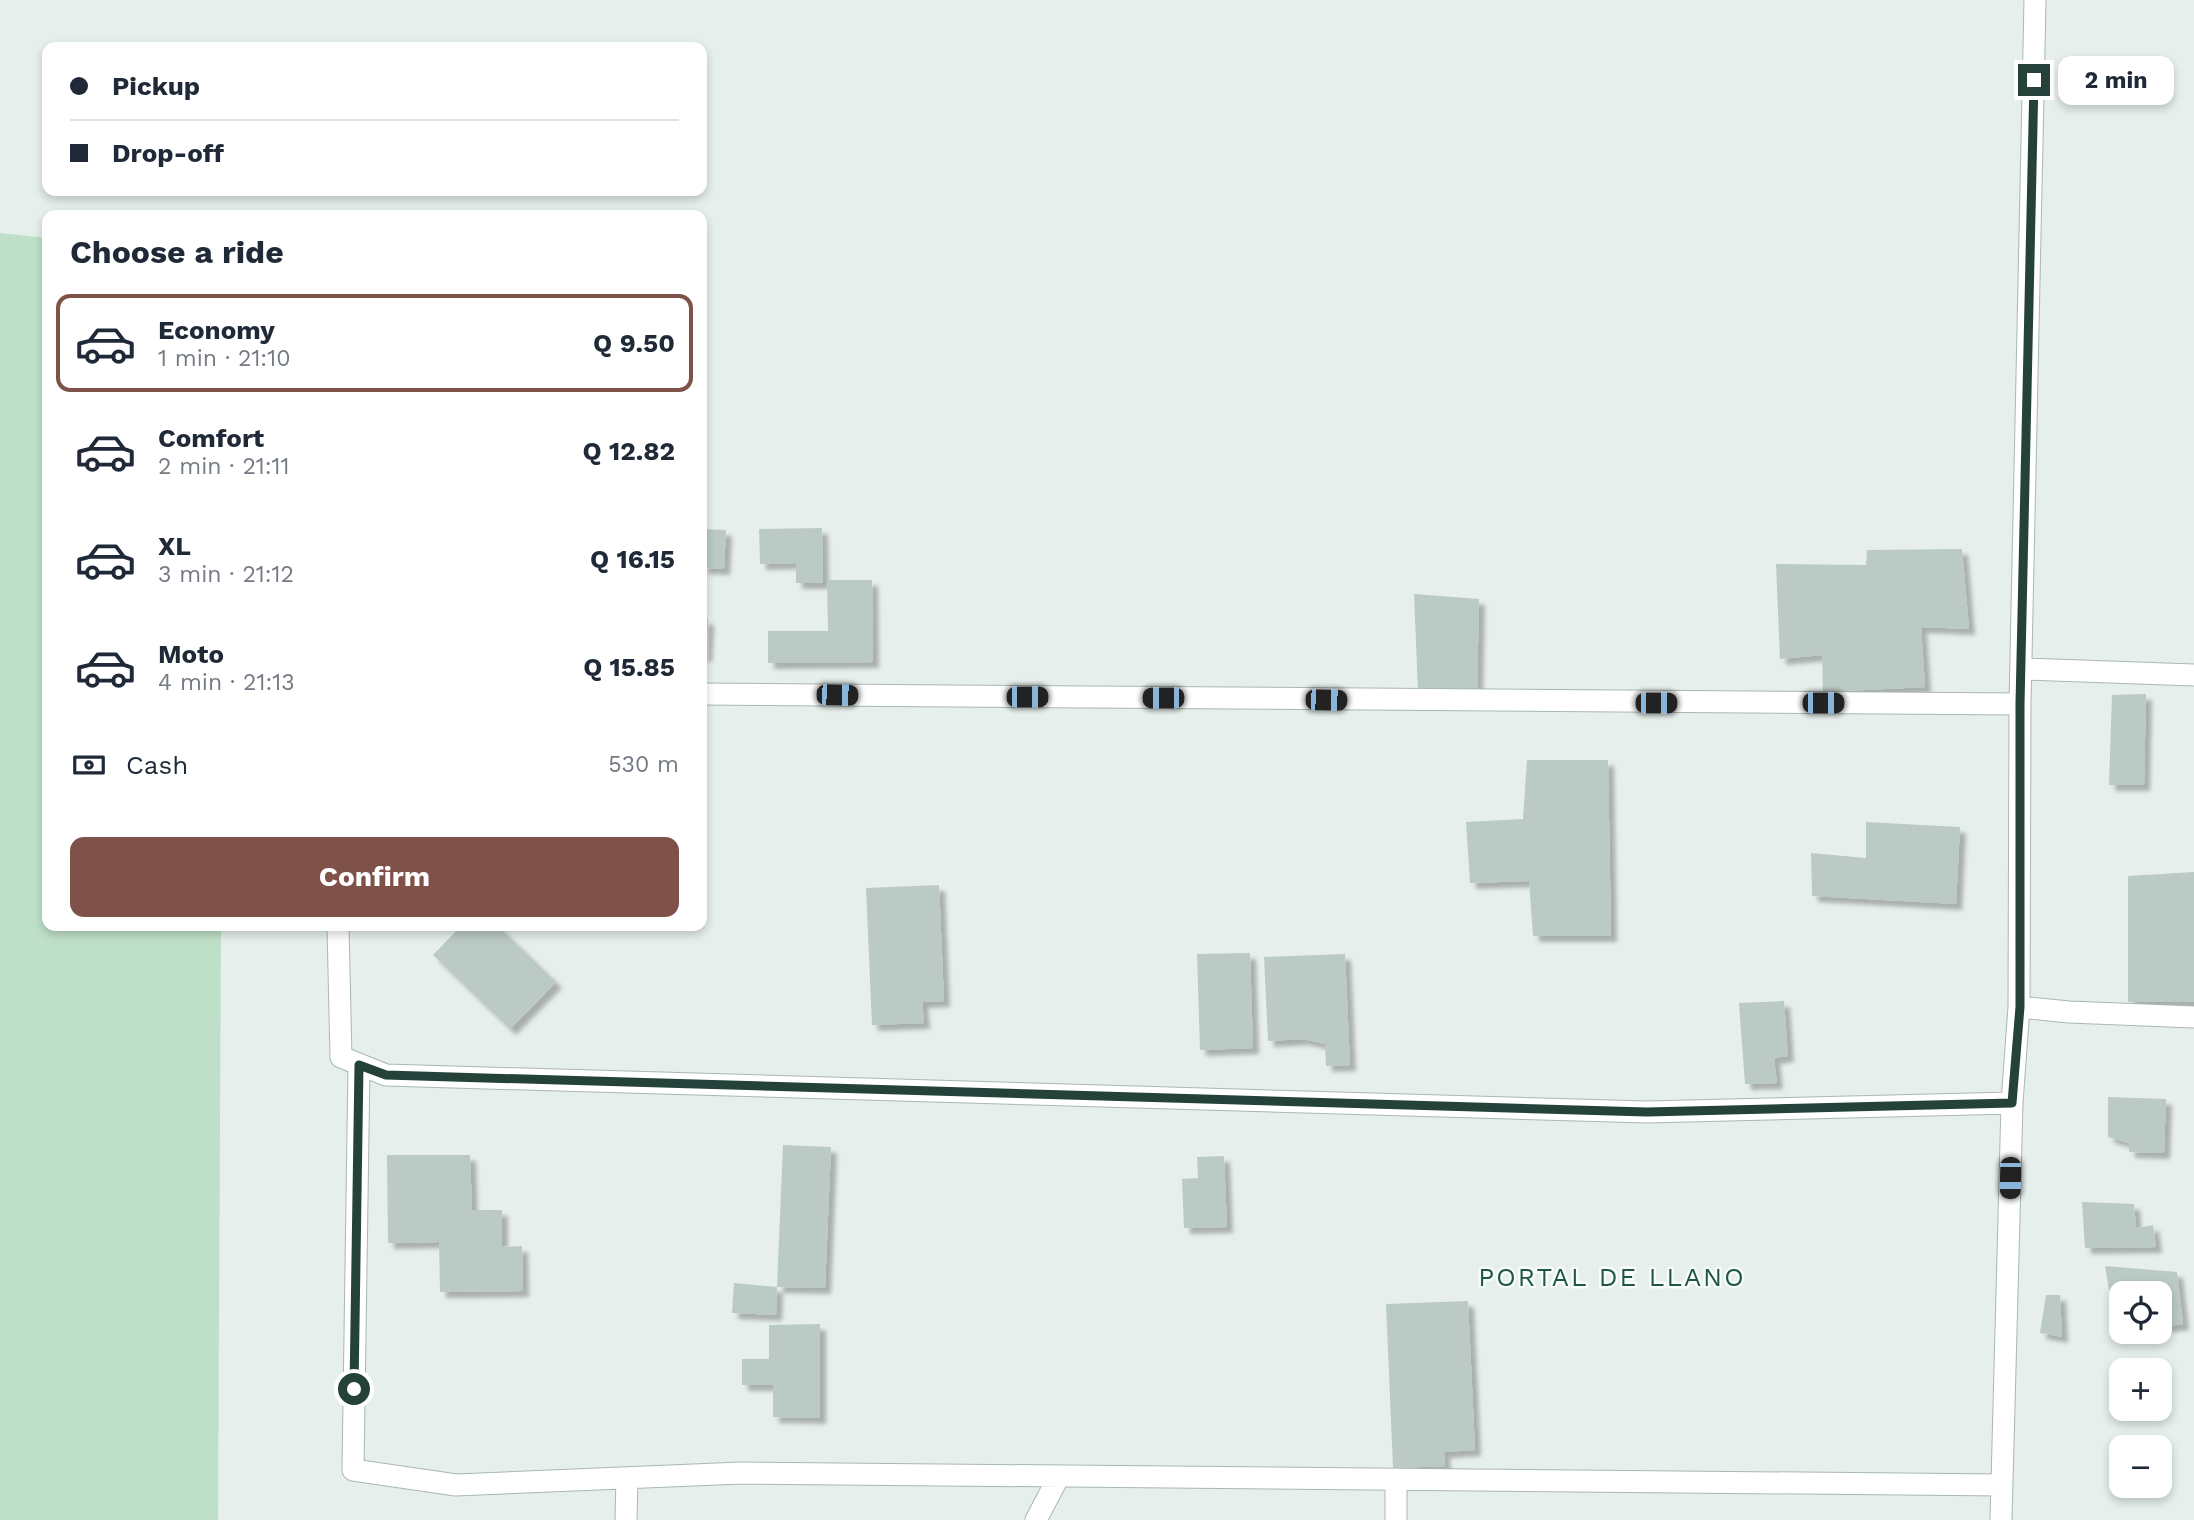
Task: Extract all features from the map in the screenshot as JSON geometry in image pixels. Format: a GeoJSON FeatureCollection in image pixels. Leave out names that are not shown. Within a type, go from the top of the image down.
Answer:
{"type":"FeatureCollection","features":[{"type":"Feature","properties":{"kind":"street"},"geometry":{"type":"LineString","coordinates":[[2001,1520],[2012,1103],[2020,1007],[2020,704],[2023,668],[2035,0]]}},
{"type":"Feature","properties":{"kind":"street"},"geometry":{"type":"LineString","coordinates":[[2023,668],[2194,675]]}},
{"type":"Feature","properties":{"kind":"street"},"geometry":{"type":"LineString","coordinates":[[707,694],[2020,704]]}},
{"type":"Feature","properties":{"kind":"street"},"geometry":{"type":"LineString","coordinates":[[338,931],[341,1057],[386,1075],[1647,1112],[2012,1103]]}},
{"type":"Feature","properties":{"kind":"street"},"geometry":{"type":"LineString","coordinates":[[2020,1007],[2069,1012],[2194,1017]]}},
{"type":"Feature","properties":{"kind":"street"},"geometry":{"type":"LineString","coordinates":[[359,1065],[353,1470],[456,1485],[741,1473],[2002,1485]]}},
{"type":"Feature","properties":{"kind":"street"},"geometry":{"type":"LineString","coordinates":[[1036,1520],[1059,1476]]}},
{"type":"Feature","properties":{"kind":"street"},"geometry":{"type":"LineString","coordinates":[[626,1520],[627,1478]]}},
{"type":"Feature","properties":{"kind":"street"},"geometry":{"type":"LineString","coordinates":[[1396,1479],[1396,1520]]}},
{"type":"Feature","properties":{"kind":"green space"},"geometry":{"type":"Polygon","coordinates":[[[0,233],[42,237],[42,931],[221,931],[218,1520],[0,1520],[0,233]]]}},
{"type":"Feature","properties":{"kind":"building"},"geometry":{"type":"Polygon","coordinates":[[[822,528],[823,583],[796,583],[796,563],[760,564],[759,529],[822,528]]]}},
{"type":"Feature","properties":{"kind":"building"},"geometry":{"type":"Polygon","coordinates":[[[707,529],[726,530],[724,569],[707,568],[707,529]]]}},
{"type":"Feature","properties":{"kind":"building"},"geometry":{"type":"Polygon","coordinates":[[[1962,549],[1969,629],[1921,627],[1925,687],[1823,692],[1822,655],[1780,659],[1776,564],[1866,565],[1867,550],[1962,549]]]}},
{"type":"Feature","properties":{"kind":"building"},"geometry":{"type":"Polygon","coordinates":[[[827,580],[872,580],[873,662],[768,663],[768,631],[828,631],[827,580]]]}},
{"type":"Feature","properties":{"kind":"building"},"geometry":{"type":"Polygon","coordinates":[[[1414,594],[1479,599],[1477,691],[1418,691],[1414,594]]]}},
{"type":"Feature","properties":{"kind":"building"},"geometry":{"type":"Polygon","coordinates":[[[2146,694],[2144,785],[2109,785],[2112,695],[2146,694]]]}},
{"type":"Feature","properties":{"kind":"building"},"geometry":{"type":"Polygon","coordinates":[[[1527,760],[1608,760],[1611,936],[1533,936],[1529,881],[1470,883],[1466,822],[1523,819],[1527,760]]]}},
{"type":"Feature","properties":{"kind":"building"},"geometry":{"type":"Polygon","coordinates":[[[1866,822],[1960,827],[1956,904],[1812,896],[1811,853],[1866,858],[1866,822]]]}},
{"type":"Feature","properties":{"kind":"building"},"geometry":{"type":"Polygon","coordinates":[[[2194,872],[2194,1002],[2128,1002],[2128,876],[2194,872]]]}},
{"type":"Feature","properties":{"kind":"building"},"geometry":{"type":"Polygon","coordinates":[[[939,885],[944,1001],[922,1002],[924,1023],[872,1025],[866,888],[939,885]]]}},
{"type":"Feature","properties":{"kind":"building"},"geometry":{"type":"Polygon","coordinates":[[[456,931],[503,931],[556,982],[510,1029],[433,955],[456,931]]]}},
{"type":"Feature","properties":{"kind":"building"},"geometry":{"type":"Polygon","coordinates":[[[1250,953],[1253,1048],[1200,1050],[1197,954],[1250,953]]]}},
{"type":"Feature","properties":{"kind":"building"},"geometry":{"type":"Polygon","coordinates":[[[1345,954],[1350,1065],[1326,1066],[1325,1044],[1303,1039],[1268,1041],[1264,957],[1345,954]]]}},
{"type":"Feature","properties":{"kind":"building"},"geometry":{"type":"Polygon","coordinates":[[[1784,1001],[1788,1056],[1774,1058],[1777,1083],[1745,1084],[1739,1003],[1784,1001]]]}},
{"type":"Feature","properties":{"kind":"building"},"geometry":{"type":"Polygon","coordinates":[[[2108,1097],[2166,1099],[2164,1153],[2129,1152],[2129,1143],[2108,1137],[2108,1097]]]}},
{"type":"Feature","properties":{"kind":"building"},"geometry":{"type":"Polygon","coordinates":[[[783,1145],[831,1147],[825,1288],[777,1287],[783,1145]]]}},
{"type":"Feature","properties":{"kind":"building"},"geometry":{"type":"Polygon","coordinates":[[[387,1155],[470,1155],[472,1210],[502,1210],[502,1247],[522,1246],[523,1291],[440,1292],[439,1242],[388,1243],[387,1155]]]}},
{"type":"Feature","properties":{"kind":"building"},"geometry":{"type":"Polygon","coordinates":[[[1224,1156],[1227,1227],[1184,1228],[1182,1179],[1198,1178],[1197,1157],[1224,1156]]]}},
{"type":"Feature","properties":{"kind":"building"},"geometry":{"type":"Polygon","coordinates":[[[2082,1202],[2134,1204],[2136,1228],[2153,1225],[2156,1247],[2085,1248],[2082,1202]]]}},
{"type":"Feature","properties":{"kind":"building"},"geometry":{"type":"Polygon","coordinates":[[[2105,1266],[2177,1272],[2183,1324],[2172,1325],[2172,1281],[2109,1281],[2109,1290],[2105,1266]]]}},
{"type":"Feature","properties":{"kind":"building"},"geometry":{"type":"Polygon","coordinates":[[[734,1283],[777,1287],[776,1315],[732,1313],[734,1283]]]}},
{"type":"Feature","properties":{"kind":"building"},"geometry":{"type":"Polygon","coordinates":[[[2046,1295],[2060,1295],[2062,1337],[2040,1333],[2046,1295]]]}},
{"type":"Feature","properties":{"kind":"building"},"geometry":{"type":"Polygon","coordinates":[[[1468,1301],[1475,1450],[1444,1452],[1445,1466],[1393,1468],[1386,1304],[1468,1301]]]}},
{"type":"Feature","properties":{"kind":"building"},"geometry":{"type":"Polygon","coordinates":[[[820,1324],[820,1418],[773,1417],[773,1385],[742,1385],[742,1359],[769,1359],[769,1325],[820,1324]]]}},
{"type":"Feature","properties":{"kind":"district","name":"PORTAL DE LLANO"},"geometry":{"type":"Point","coordinates":[1612,1277]}},
{"type":"Feature","properties":{"kind":"route"},"geometry":{"type":"LineString","coordinates":[[354,1389],[359,1065],[386,1075],[1647,1112],[2012,1103],[2020,1007],[2020,704],[2023,668],[2034,80]]}}]}
